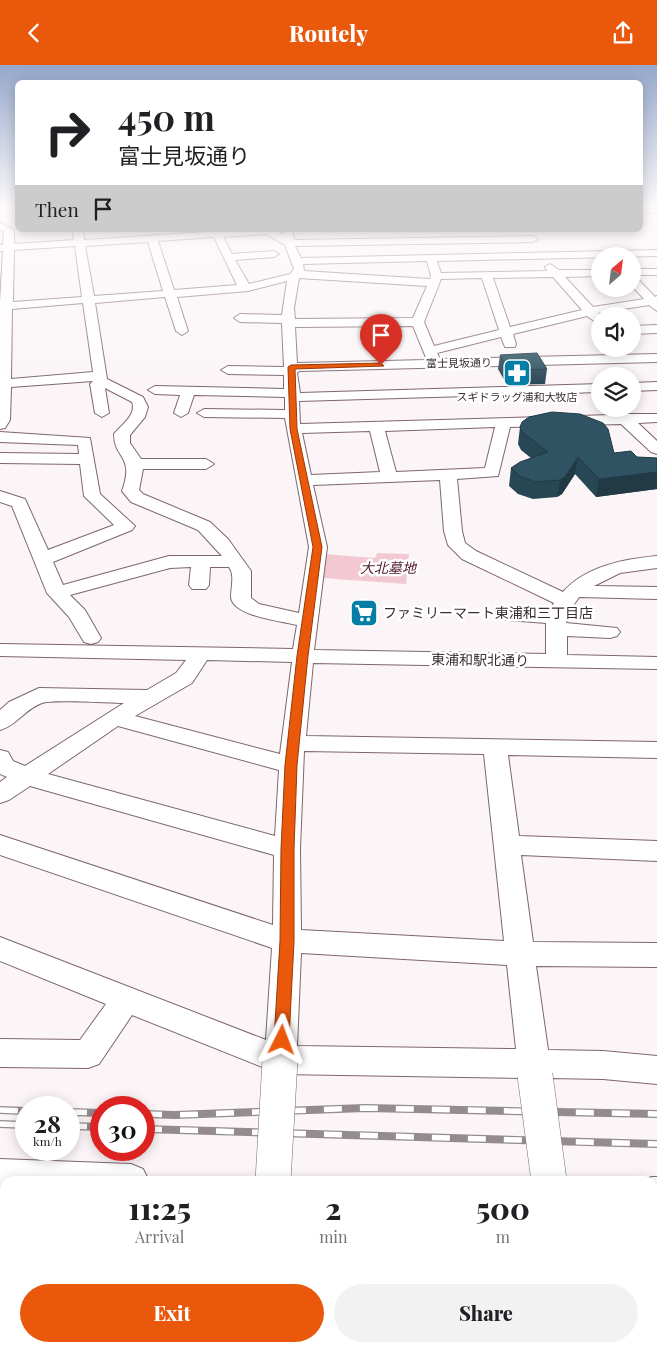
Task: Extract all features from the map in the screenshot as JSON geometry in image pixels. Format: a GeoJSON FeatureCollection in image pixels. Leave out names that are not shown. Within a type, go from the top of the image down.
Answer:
{"type":"FeatureCollection","features":[{"type":"Feature","properties":{"kind":"street"},"geometry":{"type":"LineString","coordinates":[[0,425],[3,420],[4,267]]}},
{"type":"Feature","properties":{"kind":"street"},"geometry":{"type":"LineString","coordinates":[[85,267],[100,378],[97,384],[102,413]]}},
{"type":"Feature","properties":{"kind":"street"},"geometry":{"type":"LineString","coordinates":[[161,267],[182,331]]}},
{"type":"Feature","properties":{"kind":"street"},"geometry":{"type":"LineString","coordinates":[[233,267],[243,286],[248,289]]}},
{"type":"Feature","properties":{"kind":"street"},"geometry":{"type":"LineString","coordinates":[[3,306],[248,289],[281,267]]}},
{"type":"Feature","properties":{"kind":"street"},"geometry":{"type":"LineString","coordinates":[[273,1176],[287,941],[287,849],[292,754],[318,547],[304,480],[293,395],[288,308],[283,267]]}},
{"type":"Feature","properties":{"kind":"street"},"geometry":{"type":"LineString","coordinates":[[289,267],[300,269],[299,267]]}},
{"type":"Feature","properties":{"kind":"street"},"geometry":{"type":"LineString","coordinates":[[295,267],[436,279],[486,275],[591,273]]}},
{"type":"Feature","properties":{"kind":"street"},"geometry":{"type":"LineString","coordinates":[[433,267],[436,279],[418,322],[433,357],[506,332],[591,311]]}},
{"type":"Feature","properties":{"kind":"street"},"geometry":{"type":"LineString","coordinates":[[550,267],[554,274],[591,311]]}},
{"type":"Feature","properties":{"kind":"street"},"geometry":{"type":"LineString","coordinates":[[641,272],[657,271]]}},
{"type":"Feature","properties":{"kind":"street"},"geometry":{"type":"LineString","coordinates":[[486,275],[516,361]]}},
{"type":"Feature","properties":{"kind":"street"},"geometry":{"type":"LineString","coordinates":[[641,288],[655,303]]}},
{"type":"Feature","properties":{"kind":"street"},"geometry":{"type":"LineString","coordinates":[[623,307],[655,303]]}},
{"type":"Feature","properties":{"kind":"street"},"geometry":{"type":"LineString","coordinates":[[240,318],[289,321],[418,322]]}},
{"type":"Feature","properties":{"kind":"street"},"geometry":{"type":"LineString","coordinates":[[641,330],[657,329]]}},
{"type":"Feature","properties":{"kind":"street","name":"富士見坂通り"},"geometry":{"type":"LineString","coordinates":[[293,395],[433,357],[516,361],[591,378]]}},
{"type":"Feature","properties":{"kind":"street","name":"富士見坂通り"},"geometry":{"type":"LineString","coordinates":[[629,367],[657,357]]}},
{"type":"Feature","properties":{"kind":"street"},"geometry":{"type":"LineString","coordinates":[[228,370],[377,427],[503,423],[591,416]]}},
{"type":"Feature","properties":{"kind":"street"},"geometry":{"type":"LineString","coordinates":[[2,383],[100,378],[138,400],[141,407],[138,417],[122,434],[122,444],[130,452],[135,464],[136,477],[130,491],[137,498],[151,505],[204,526],[222,543],[242,571],[241,600],[252,609],[308,621]]}},
{"type":"Feature","properties":{"kind":"street"},"geometry":{"type":"LineString","coordinates":[[155,390],[174,383],[189,390],[293,395],[591,379]]}},
{"type":"Feature","properties":{"kind":"street"},"geometry":{"type":"LineString","coordinates":[[641,387],[657,386]]}},
{"type":"Feature","properties":{"kind":"street"},"geometry":{"type":"LineString","coordinates":[[181,413],[189,390]]}},
{"type":"Feature","properties":{"kind":"street"},"geometry":{"type":"LineString","coordinates":[[204,413],[293,395]]}},
{"type":"Feature","properties":{"kind":"street"},"geometry":{"type":"LineString","coordinates":[[621,417],[657,449]]}},
{"type":"Feature","properties":{"kind":"street"},"geometry":{"type":"LineString","coordinates":[[641,417],[657,419]]}},
{"type":"Feature","properties":{"kind":"street"},"geometry":{"type":"LineString","coordinates":[[304,480],[492,473],[503,423]]}},
{"type":"Feature","properties":{"kind":"street"},"geometry":{"type":"LineString","coordinates":[[377,427],[389,476]]}},
{"type":"Feature","properties":{"kind":"street"},"geometry":{"type":"LineString","coordinates":[[0,437],[85,441],[92,496],[126,526],[43,559]]}},
{"type":"Feature","properties":{"kind":"street"},"geometry":{"type":"LineString","coordinates":[[0,457],[88,459]]}},
{"type":"Feature","properties":{"kind":"street"},"geometry":{"type":"LineString","coordinates":[[135,464],[206,464]]}},
{"type":"Feature","properties":{"kind":"street"},"geometry":{"type":"LineString","coordinates":[[448,474],[453,531],[457,545],[469,555],[564,610],[610,632]]}},
{"type":"Feature","properties":{"kind":"street"},"geometry":{"type":"LineString","coordinates":[[0,496],[19,503],[57,593],[78,614],[91,638]]}},
{"type":"Feature","properties":{"kind":"street"},"geometry":{"type":"LineString","coordinates":[[199,585],[201,561]]}},
{"type":"Feature","properties":{"kind":"street"},"geometry":{"type":"LineString","coordinates":[[57,593],[169,562],[235,561]]}},
{"type":"Feature","properties":{"kind":"street"},"geometry":{"type":"LineString","coordinates":[[557,661],[564,610],[604,572],[635,563],[657,562]]}},
{"type":"Feature","properties":{"kind":"street"},"geometry":{"type":"LineString","coordinates":[[503,615],[564,610],[657,593]]}},
{"type":"Feature","properties":{"kind":"street","name":"東浦和駅北通り"},"geometry":{"type":"LineString","coordinates":[[0,650],[657,663]]}},
{"type":"Feature","properties":{"kind":"street"},"geometry":{"type":"LineString","coordinates":[[0,794],[148,697],[184,678],[202,655]]}},
{"type":"Feature","properties":{"kind":"street"},"geometry":{"type":"LineString","coordinates":[[0,723],[17,707],[39,695],[148,697]]}},
{"type":"Feature","properties":{"kind":"street"},"geometry":{"type":"LineString","coordinates":[[115,718],[292,754],[495,746],[657,750]]}},
{"type":"Feature","properties":{"kind":"street"},"geometry":{"type":"LineString","coordinates":[[495,746],[548,1176]]}},
{"type":"Feature","properties":{"kind":"street"},"geometry":{"type":"LineString","coordinates":[[0,758],[3,766],[26,776],[287,849]]}},
{"type":"Feature","properties":{"kind":"street"},"geometry":{"type":"LineString","coordinates":[[0,845],[287,941],[522,954],[657,955]]}},
{"type":"Feature","properties":{"kind":"street"},"geometry":{"type":"LineString","coordinates":[[508,845],[657,851]]}},
{"type":"Feature","properties":{"kind":"street"},"geometry":{"type":"LineString","coordinates":[[0,949],[280,1060],[535,1070],[603,1065],[657,1069]]}},
{"type":"Feature","properties":{"kind":"street"},"geometry":{"type":"LineString","coordinates":[[0,1053],[88,1054],[127,998]]}},
{"type":"Feature","properties":{"kind":"green space","name":"大北墓地"},"geometry":{"type":"Polygon","coordinates":[[[377,553],[409,554],[406,584],[322,578],[324,554],[375,558],[377,553]]]}},
{"type":"Feature","properties":{"kind":"building"},"geometry":{"type":"Polygon","coordinates":[[[537,353],[547,369],[509,370],[500,355],[537,353]]]}},
{"type":"Feature","properties":{"kind":"building"},"geometry":{"type":"Polygon","coordinates":[[[552,412],[580,414],[603,423],[608,429],[614,453],[631,451],[637,457],[657,458],[657,472],[599,479],[578,457],[565,477],[560,480],[535,482],[520,476],[511,468],[520,462],[548,452],[523,433],[520,427],[522,422],[529,417],[552,412]]]}},
{"type":"Feature","properties":{"kind":"railway"},"geometry":{"type":"LineString","coordinates":[[155,1114],[365,1108],[657,1114]]}},
{"type":"Feature","properties":{"kind":"railway"},"geometry":{"type":"LineString","coordinates":[[0,1110],[15,1111]]}},
{"type":"Feature","properties":{"kind":"railway"},"geometry":{"type":"LineString","coordinates":[[80,1112],[90,1113]]}},
{"type":"Feature","properties":{"kind":"railway"},"geometry":{"type":"LineString","coordinates":[[0,1124],[15,1125]]}},
{"type":"Feature","properties":{"kind":"railway"},"geometry":{"type":"LineString","coordinates":[[80,1126],[90,1127]]}},
{"type":"Feature","properties":{"kind":"railway"},"geometry":{"type":"LineString","coordinates":[[155,1129],[657,1144]]}},
{"type":"Feature","properties":{"kind":"place","name":"スギドラッグ浦和大牧店"},"geometry":{"type":"Point","coordinates":[517,373]}},
{"type":"Feature","properties":{"kind":"place","name":"ファミリーマート東浦和三丁目店"},"geometry":{"type":"Point","coordinates":[364,613]}},
{"type":"Feature","properties":{"kind":"route"},"geometry":{"type":"LineString","coordinates":[[282,1040],[287,941],[287,849],[291,765],[318,547],[293,429],[291,367],[381,365]]}}]}
